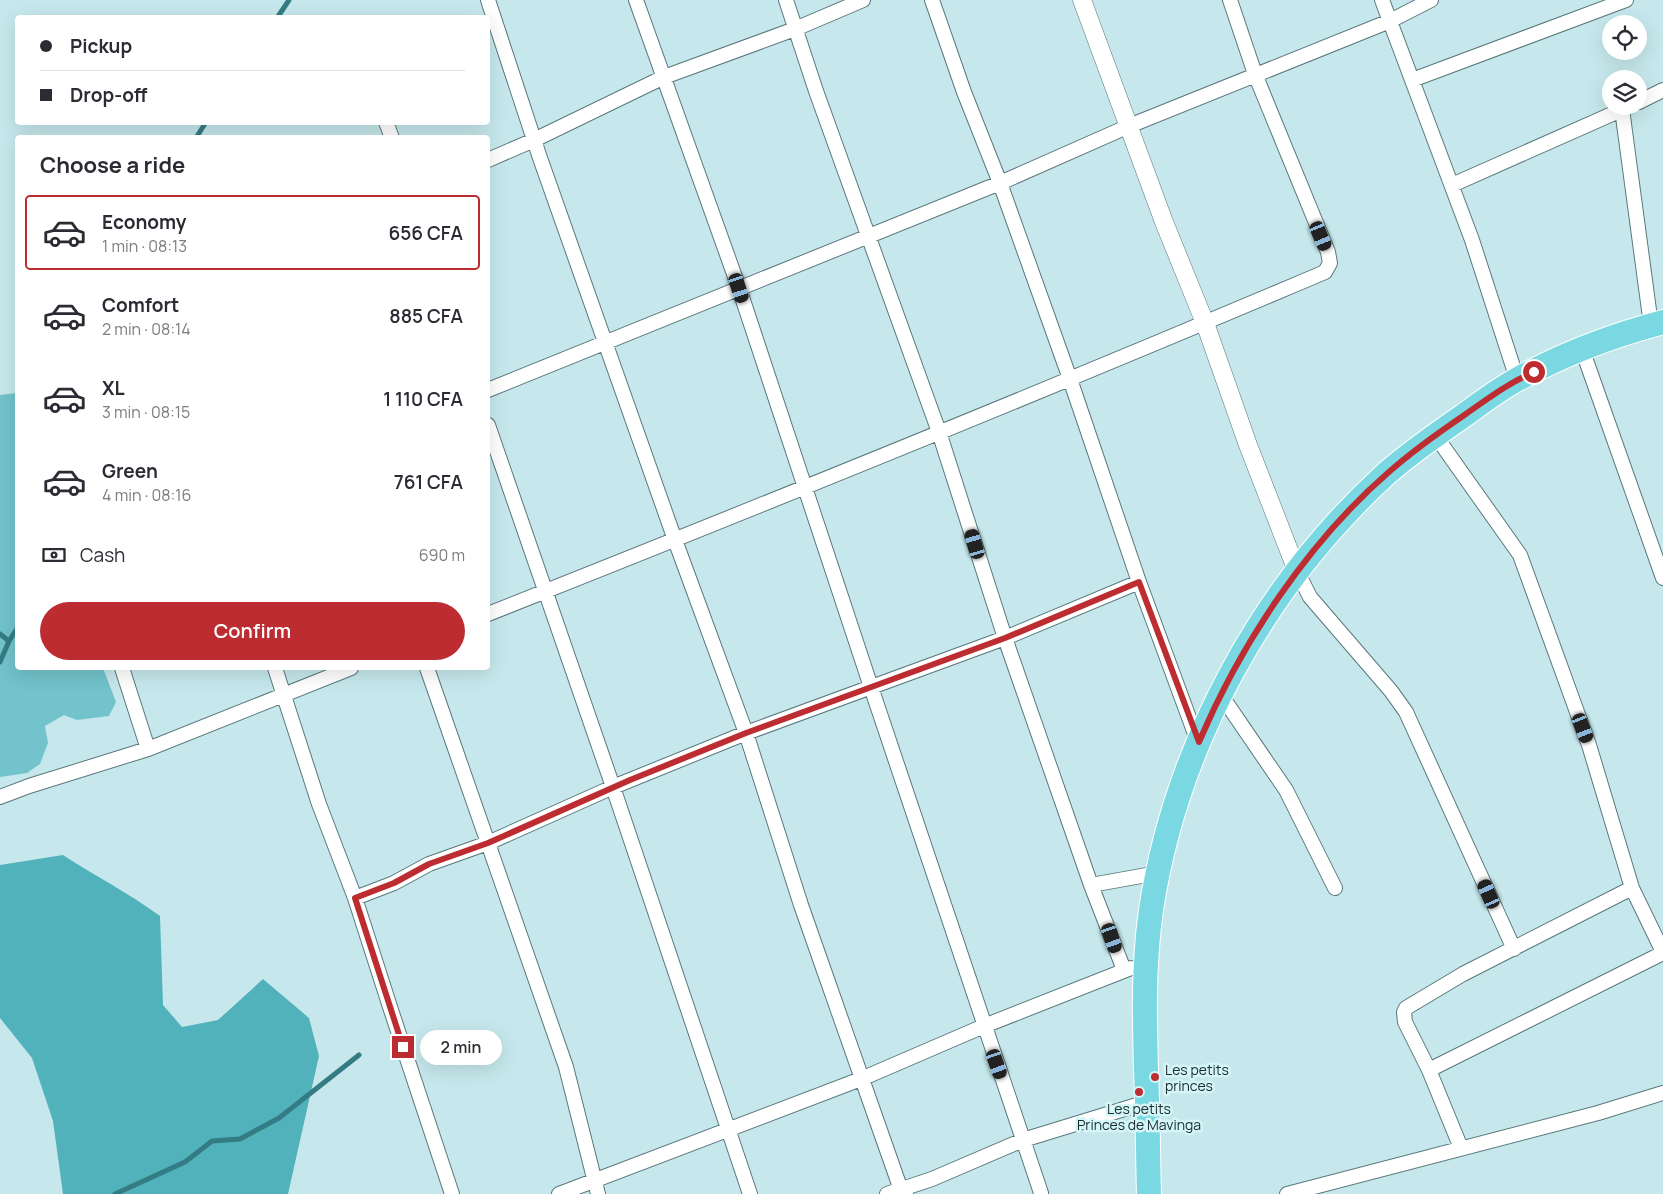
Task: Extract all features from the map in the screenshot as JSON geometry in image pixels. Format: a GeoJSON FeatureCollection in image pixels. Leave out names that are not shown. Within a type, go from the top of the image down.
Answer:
{"type":"FeatureCollection","features":[{"type":"Feature","properties":{"kind":"highway"},"geometry":{"type":"LineString","coordinates":[[1148,1194],[1145,1040],[1135,967],[1151,913],[1168,828],[1181,785],[1221,694],[1260,626],[1297,571],[1328,533],[1390,471],[1435,435],[1517,379],[1582,349],[1657,323]]}},
{"type":"Feature","properties":{"kind":"street"},"geometry":{"type":"LineString","coordinates":[[488,0],[534,140],[605,342],[746,733],[801,905],[898,1193],[1023,1140],[1147,1102]]}},
{"type":"Feature","properties":{"kind":"street"},"geometry":{"type":"LineString","coordinates":[[636,0],[739,288],[1041,1193]]}},
{"type":"Feature","properties":{"kind":"street"},"geometry":{"type":"LineString","coordinates":[[559,1194],[861,1079],[984,1026],[1135,967],[1092,885],[1005,638],[939,432],[786,0]]}},
{"type":"Feature","properties":{"kind":"street"},"geometry":{"type":"LineString","coordinates":[[490,159],[664,78],[863,0]]}},
{"type":"Feature","properties":{"kind":"street"},"geometry":{"type":"LineString","coordinates":[[932,0],[1070,379],[1139,582],[1199,742]]}},
{"type":"Feature","properties":{"kind":"street"},"geometry":{"type":"LineString","coordinates":[[1082,0],[1297,571],[1310,597],[1392,691],[1406,712],[1514,949]]}},
{"type":"Feature","properties":{"kind":"street"},"geometry":{"type":"LineString","coordinates":[[490,613],[1070,379],[1325,272],[1330,263],[1328,252],[1255,74],[1230,0]]}},
{"type":"Feature","properties":{"kind":"street"},"geometry":{"type":"LineString","coordinates":[[1382,0],[1452,185],[1517,379]]}},
{"type":"Feature","properties":{"kind":"street"},"geometry":{"type":"LineString","coordinates":[[490,389],[1000,183],[1129,126],[1390,21],[1431,0]]}},
{"type":"Feature","properties":{"kind":"street"},"geometry":{"type":"LineString","coordinates":[[1412,80],[1626,0]]}},
{"type":"Feature","properties":{"kind":"street"},"geometry":{"type":"LineString","coordinates":[[1647,98],[1663,90]]}},
{"type":"Feature","properties":{"kind":"street"},"geometry":{"type":"LineString","coordinates":[[1452,185],[1610,115]]}},
{"type":"Feature","properties":{"kind":"street"},"geometry":{"type":"LineString","coordinates":[[1627,115],[1657,323]]}},
{"type":"Feature","properties":{"kind":"street"},"geometry":{"type":"LineString","coordinates":[[1582,349],[1663,578]]}},
{"type":"Feature","properties":{"kind":"street"},"geometry":{"type":"LineString","coordinates":[[490,431],[698,1035],[727,1130],[750,1194]]}},
{"type":"Feature","properties":{"kind":"street"},"geometry":{"type":"LineString","coordinates":[[1428,1070],[1663,953],[1632,888],[1589,745],[1520,556],[1435,435]]}},
{"type":"Feature","properties":{"kind":"street"},"geometry":{"type":"LineString","coordinates":[[355,898],[394,883],[429,864],[488,843],[613,787],[746,733],[1005,638],[1139,582]]}},
{"type":"Feature","properties":{"kind":"street"},"geometry":{"type":"LineString","coordinates":[[123,670],[148,749]]}},
{"type":"Feature","properties":{"kind":"street"},"geometry":{"type":"LineString","coordinates":[[277,670],[319,804],[355,898],[390,1010],[452,1194]]}},
{"type":"Feature","properties":{"kind":"street"},"geometry":{"type":"LineString","coordinates":[[0,797],[29,786],[148,749],[347,670]]}},
{"type":"Feature","properties":{"kind":"street"},"geometry":{"type":"LineString","coordinates":[[428,670],[566,1067],[598,1194]]}},
{"type":"Feature","properties":{"kind":"street"},"geometry":{"type":"LineString","coordinates":[[1221,694],[1286,790],[1335,888]]}},
{"type":"Feature","properties":{"kind":"street"},"geometry":{"type":"LineString","coordinates":[[1092,885],[1158,873]]}},
{"type":"Feature","properties":{"kind":"street"},"geometry":{"type":"LineString","coordinates":[[1461,1148],[1428,1070],[1405,1022],[1404,1012],[1406,1008],[1463,974],[1632,888]]}},
{"type":"Feature","properties":{"kind":"street"},"geometry":{"type":"LineString","coordinates":[[1287,1194],[1598,1113],[1663,1093]]}},
{"type":"Feature","properties":{"kind":"shaded area"},"geometry":{"type":"Polygon","coordinates":[[[15,393],[15,670],[104,670],[116,702],[109,716],[77,720],[64,715],[45,726],[48,743],[40,764],[27,773],[0,777],[0,395],[15,393]]]}},
{"type":"Feature","properties":{"kind":"shaded area"},"geometry":{"type":"Polygon","coordinates":[[[63,855],[160,916],[163,1005],[182,1027],[218,1020],[263,979],[309,1018],[319,1056],[288,1194],[63,1194],[53,1121],[32,1058],[0,1018],[0,865],[63,855]]]}},
{"type":"Feature","properties":{"kind":"waterway"},"geometry":{"type":"LineString","coordinates":[[279,15],[289,0]]}},
{"type":"Feature","properties":{"kind":"waterway"},"geometry":{"type":"LineString","coordinates":[[198,135],[204,125]]}},
{"type":"Feature","properties":{"kind":"waterway"},"geometry":{"type":"LineString","coordinates":[[0,662],[15,632]]}},
{"type":"Feature","properties":{"kind":"waterway"},"geometry":{"type":"LineString","coordinates":[[0,634],[9,641]]}},
{"type":"Feature","properties":{"kind":"waterway"},"geometry":{"type":"LineString","coordinates":[[115,1194],[185,1162],[212,1141],[240,1139],[279,1118],[359,1055]]}},
{"type":"Feature","properties":{"kind":"place","name":"Les petits princes"},"geometry":{"type":"Point","coordinates":[1155,1077]}},
{"type":"Feature","properties":{"kind":"place","name":"Les petits Princes de Mavinga"},"geometry":{"type":"Point","coordinates":[1139,1092]}},
{"type":"Feature","properties":{"kind":"route"},"geometry":{"type":"LineString","coordinates":[[403,1047],[355,898],[394,883],[429,864],[488,843],[613,787],[746,733],[1005,638],[1139,582],[1199,742],[1221,694],[1260,626],[1297,571],[1328,533],[1390,471],[1435,435],[1517,379],[1534,372]]}}]}
